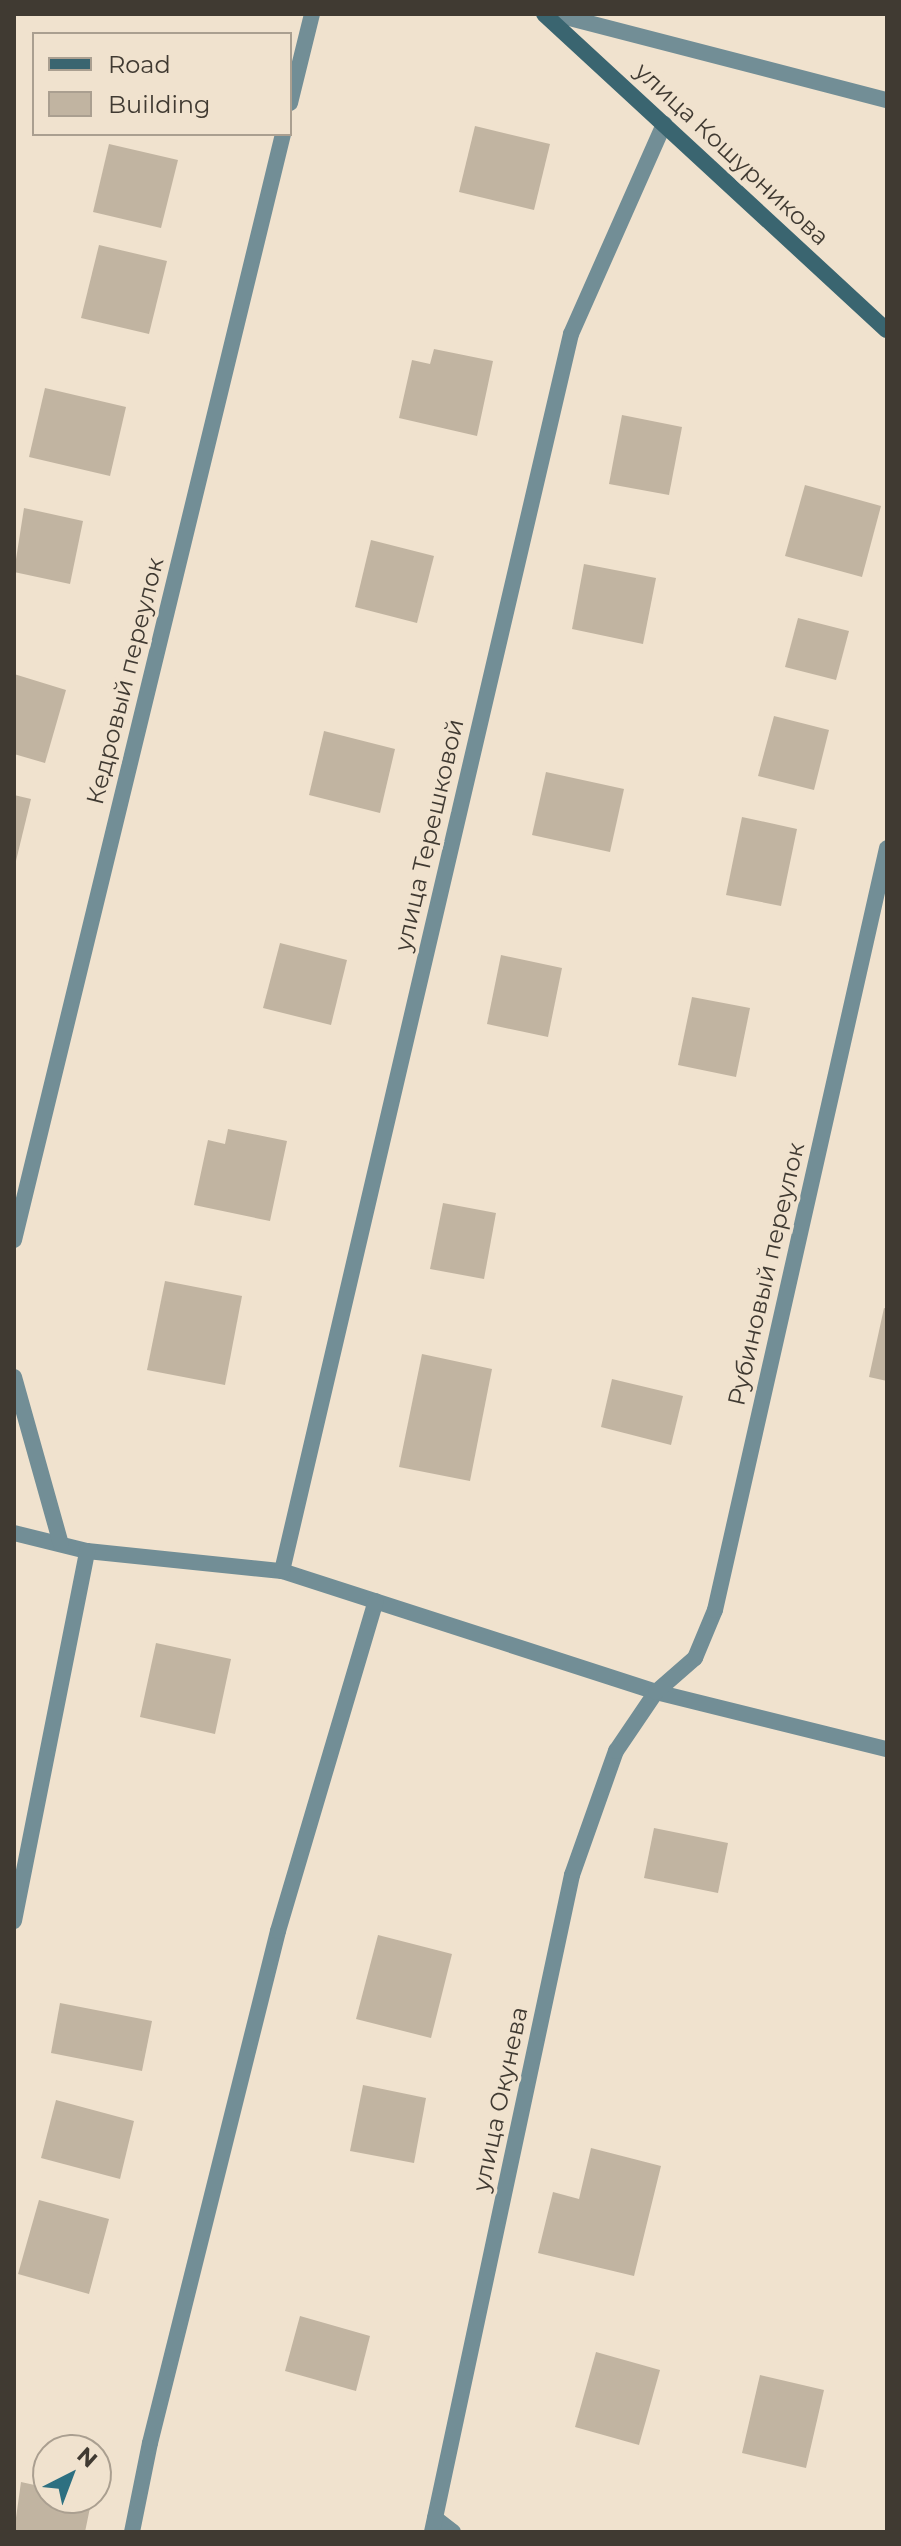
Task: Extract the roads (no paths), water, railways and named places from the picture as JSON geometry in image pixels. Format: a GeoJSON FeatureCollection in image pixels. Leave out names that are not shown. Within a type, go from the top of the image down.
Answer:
{"type":"FeatureCollection","features":[{"type":"Feature","properties":{"kind":"main road","name":"улица Кошурникова"},"geometry":{"type":"LineString","coordinates":[[544,14],[887,330]]}},
{"type":"Feature","properties":{"kind":"street"},"geometry":{"type":"LineString","coordinates":[[292,95],[312,14]]}},
{"type":"Feature","properties":{"kind":"street"},"geometry":{"type":"LineString","coordinates":[[554,14],[887,100]]}},
{"type":"Feature","properties":{"kind":"street","name":"улица Терешковой"},"geometry":{"type":"LineString","coordinates":[[282,1571],[571,334],[664,124]]}},
{"type":"Feature","properties":{"kind":"street","name":"Кедровый переулок"},"geometry":{"type":"LineString","coordinates":[[14,1240],[283,136]]}},
{"type":"Feature","properties":{"kind":"street","name":"Рубиновый переулок"},"geometry":{"type":"LineString","coordinates":[[656,1692],[695,1658],[715,1610],[887,848]]}},
{"type":"Feature","properties":{"kind":"street"},"geometry":{"type":"LineString","coordinates":[[14,1377],[61,1544]]}},
{"type":"Feature","properties":{"kind":"street"},"geometry":{"type":"LineString","coordinates":[[14,1533],[87,1551],[282,1571],[656,1692],[887,1749]]}},
{"type":"Feature","properties":{"kind":"street"},"geometry":{"type":"LineString","coordinates":[[14,1921],[87,1551]]}},
{"type":"Feature","properties":{"kind":"street"},"geometry":{"type":"LineString","coordinates":[[132,2532],[150,2443],[278,1931],[376,1601]]}},
{"type":"Feature","properties":{"kind":"street","name":"улица Окунева"},"geometry":{"type":"LineString","coordinates":[[434,2525],[572,1875],[616,1751],[656,1692]]}},
{"type":"Feature","properties":{"kind":"street"},"geometry":{"type":"LineString","coordinates":[[434,2525],[453,2532]]}}]}
